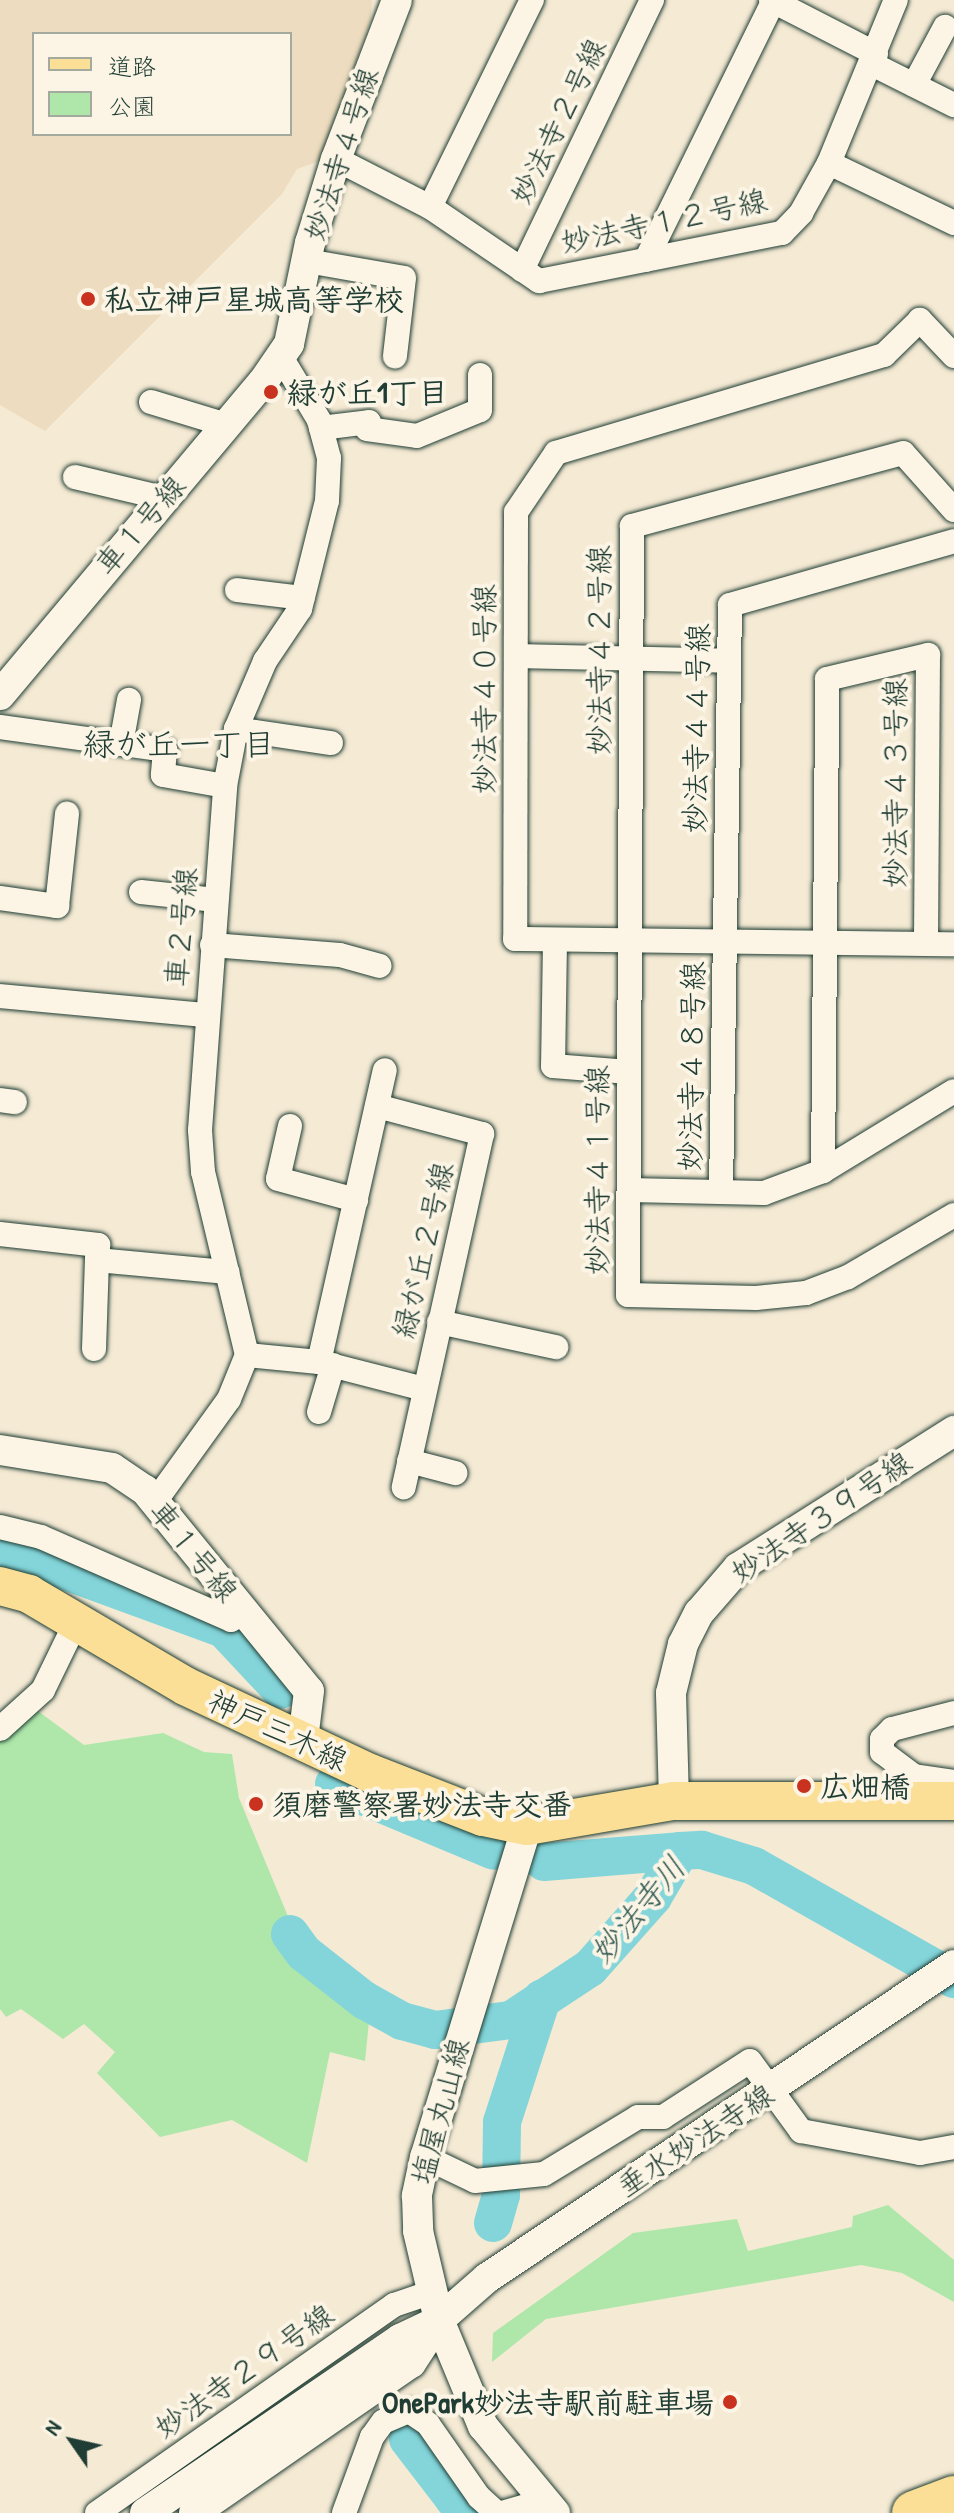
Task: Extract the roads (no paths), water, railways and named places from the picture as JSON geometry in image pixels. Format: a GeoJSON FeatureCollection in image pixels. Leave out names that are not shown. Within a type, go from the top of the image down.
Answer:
{"type":"FeatureCollection","features":[{"type":"Feature","properties":{"kind":"highway"},"geometry":{"type":"LineString","coordinates":[[914,2513],[954,2498]]}},
{"type":"Feature","properties":{"kind":"main road","name":"神戸三木線"},"geometry":{"type":"LineString","coordinates":[[0,1586],[29,1594],[185,1686],[339,1758],[483,1817],[527,1826],[674,1801],[954,1801]]}},
{"type":"Feature","properties":{"kind":"street","name":"妙法寺４号線"},"geometry":{"type":"LineString","coordinates":[[281,357],[294,330],[307,261],[336,159],[397,0]]}},
{"type":"Feature","properties":{"kind":"street"},"geometry":{"type":"LineString","coordinates":[[430,207],[532,0]]}},
{"type":"Feature","properties":{"kind":"street","name":"妙法寺２号線"},"geometry":{"type":"LineString","coordinates":[[522,270],[652,0]]}},
{"type":"Feature","properties":{"kind":"street"},"geometry":{"type":"LineString","coordinates":[[646,260],[773,0],[914,85],[954,105]]}},
{"type":"Feature","properties":{"kind":"street","name":"妙法寺１２号線"},"geometry":{"type":"LineString","coordinates":[[336,159],[430,207],[539,281],[782,233],[801,213],[829,163],[896,0]]}},
{"type":"Feature","properties":{"kind":"street"},"geometry":{"type":"LineString","coordinates":[[914,85],[945,27]]}},
{"type":"Feature","properties":{"kind":"street"},"geometry":{"type":"LineString","coordinates":[[829,163],[954,223]]}},
{"type":"Feature","properties":{"kind":"street"},"geometry":{"type":"LineString","coordinates":[[307,261],[404,278],[395,356]]}},
{"type":"Feature","properties":{"kind":"street","name":"妙法寺４０号線"},"geometry":{"type":"LineString","coordinates":[[954,356],[920,320],[884,355],[556,453],[516,512],[515,939],[954,944]]}},
{"type":"Feature","properties":{"kind":"street","name":"車１号線"},"geometry":{"type":"LineString","coordinates":[[0,695],[281,357]]}},
{"type":"Feature","properties":{"kind":"street","name":"車２号線"},"geometry":{"type":"LineString","coordinates":[[247,1355],[203,1172],[206,1015],[225,786],[236,729],[265,661],[303,598],[327,501],[329,458],[321,428],[281,357]]}},
{"type":"Feature","properties":{"kind":"street"},"geometry":{"type":"LineString","coordinates":[[321,428],[369,422],[367,429],[417,436],[480,410],[480,375]]}},
{"type":"Feature","properties":{"kind":"street"},"geometry":{"type":"LineString","coordinates":[[151,402],[226,425]]}},
{"type":"Feature","properties":{"kind":"street","name":"妙法寺４２号線"},"geometry":{"type":"LineString","coordinates":[[630,940],[632,526],[903,453],[954,510]]}},
{"type":"Feature","properties":{"kind":"street"},"geometry":{"type":"LineString","coordinates":[[75,477],[163,498]]}},
{"type":"Feature","properties":{"kind":"street","name":"妙法寺４４号線"},"geometry":{"type":"LineString","coordinates":[[725,941],[730,605],[954,541]]}},
{"type":"Feature","properties":{"kind":"street"},"geometry":{"type":"LineString","coordinates":[[237,590],[303,598]]}},
{"type":"Feature","properties":{"kind":"street","name":"妙法寺４３号線"},"geometry":{"type":"LineString","coordinates":[[823,943],[827,679],[928,655],[926,943]]}},
{"type":"Feature","properties":{"kind":"street"},"geometry":{"type":"LineString","coordinates":[[516,656],[729,661]]}},
{"type":"Feature","properties":{"kind":"street"},"geometry":{"type":"LineString","coordinates":[[121,744],[129,700]]}},
{"type":"Feature","properties":{"kind":"street"},"geometry":{"type":"LineString","coordinates":[[0,727],[165,750],[163,775],[225,786]]}},
{"type":"Feature","properties":{"kind":"street"},"geometry":{"type":"LineString","coordinates":[[236,729],[331,743]]}},
{"type":"Feature","properties":{"kind":"street"},"geometry":{"type":"LineString","coordinates":[[0,898],[57,906],[67,814]]}},
{"type":"Feature","properties":{"kind":"street"},"geometry":{"type":"LineString","coordinates":[[141,892],[216,900]]}},
{"type":"Feature","properties":{"kind":"street","name":"妙法寺４１号線"},"geometry":{"type":"LineString","coordinates":[[630,940],[628,1295],[756,1298],[806,1293],[848,1277],[954,1215]]}},
{"type":"Feature","properties":{"kind":"street"},"geometry":{"type":"LineString","coordinates":[[555,941],[553,1066],[629,1072]]}},
{"type":"Feature","properties":{"kind":"street","name":"妙法寺４８号線"},"geometry":{"type":"LineString","coordinates":[[721,1192],[725,941]]}},
{"type":"Feature","properties":{"kind":"street"},"geometry":{"type":"LineString","coordinates":[[823,943],[823,1171]]}},
{"type":"Feature","properties":{"kind":"street"},"geometry":{"type":"LineString","coordinates":[[212,945],[340,955],[380,966]]}},
{"type":"Feature","properties":{"kind":"street"},"geometry":{"type":"LineString","coordinates":[[0,996],[206,1015]]}},
{"type":"Feature","properties":{"kind":"street"},"geometry":{"type":"LineString","coordinates":[[319,1412],[356,1200],[385,1070]]}},
{"type":"Feature","properties":{"kind":"street"},"geometry":{"type":"LineString","coordinates":[[629,1190],[764,1193],[823,1171],[954,1091]]}},
{"type":"Feature","properties":{"kind":"street","name":"緑が丘２号線"},"geometry":{"type":"LineString","coordinates":[[377,1106],[482,1134],[404,1487]]}},
{"type":"Feature","properties":{"kind":"street"},"geometry":{"type":"LineString","coordinates":[[290,1126],[278,1179],[356,1200]]}},
{"type":"Feature","properties":{"kind":"street"},"geometry":{"type":"LineString","coordinates":[[0,1234],[98,1245],[94,1349]]}},
{"type":"Feature","properties":{"kind":"street"},"geometry":{"type":"LineString","coordinates":[[97,1260],[227,1272]]}},
{"type":"Feature","properties":{"kind":"street"},"geometry":{"type":"LineString","coordinates":[[439,1322],[514,1348],[556,1347]]}},
{"type":"Feature","properties":{"kind":"street"},"geometry":{"type":"LineString","coordinates":[[154,1503],[229,1399],[247,1355],[326,1364],[424,1389]]}},
{"type":"Feature","properties":{"kind":"street","name":"妙法寺３９号線"},"geometry":{"type":"LineString","coordinates":[[674,1801],[671,1693],[678,1659],[699,1613],[738,1568],[954,1431]]}},
{"type":"Feature","properties":{"kind":"street","name":"車１号線"},"geometry":{"type":"LineString","coordinates":[[0,1450],[112,1468],[136,1482],[309,1691],[303,1740]]}},
{"type":"Feature","properties":{"kind":"street"},"geometry":{"type":"LineString","coordinates":[[409,1461],[455,1473]]}},
{"type":"Feature","properties":{"kind":"street"},"geometry":{"type":"LineString","coordinates":[[0,1527],[41,1537],[231,1620],[243,1612]]}},
{"type":"Feature","properties":{"kind":"street"},"geometry":{"type":"LineString","coordinates":[[0,1729],[43,1690],[76,1622]]}},
{"type":"Feature","properties":{"kind":"street"},"geometry":{"type":"LineString","coordinates":[[954,1713],[892,1729],[882,1739],[882,1752],[914,1776],[954,1782]]}},
{"type":"Feature","properties":{"kind":"street","name":"塩屋丸山線"},"geometry":{"type":"LineString","coordinates":[[527,1826],[469,2006],[425,2157],[417,2196],[418,2231],[436,2306],[483,2426],[549,2507]]}},
{"type":"Feature","properties":{"kind":"street","name":"垂水妙法寺線"},"geometry":{"type":"LineString","coordinates":[[145,2513],[298,2389],[400,2339],[436,2306],[487,2278],[954,1965]]}},
{"type":"Feature","properties":{"kind":"street"},"geometry":{"type":"LineString","coordinates":[[425,2157],[475,2181],[544,2174],[638,2117],[663,2117],[750,2061],[801,2131],[920,2153],[954,2147]]}},
{"type":"Feature","properties":{"kind":"street","name":"垂水妙法寺線"},"geometry":{"type":"LineString","coordinates":[[194,2513],[411,2363],[436,2306]]}},
{"type":"Feature","properties":{"kind":"street"},"geometry":{"type":"LineString","coordinates":[[298,2389],[370,2390]]}},
{"type":"Feature","properties":{"kind":"street","name":"妙法寺２９号線"},"geometry":{"type":"LineString","coordinates":[[97,2513],[298,2389]]}},
{"type":"Feature","properties":{"kind":"street"},"geometry":{"type":"LineString","coordinates":[[344,2513],[372,2437],[383,2422],[409,2411],[428,2424],[479,2497],[500,2513],[549,2507]]}},
{"type":"Feature","properties":{"kind":"waterway","name":"妙法寺川"},"geometry":{"type":"LineString","coordinates":[[0,1547],[224,1629],[281,1690]]}},
{"type":"Feature","properties":{"kind":"waterway"},"geometry":{"type":"LineString","coordinates":[[334,1784],[494,1851]]}},
{"type":"Feature","properties":{"kind":"waterway","name":"妙法寺川"},"geometry":{"type":"LineString","coordinates":[[290,1934],[304,1953],[364,2000],[402,2021],[435,2030],[511,2020],[590,1968],[653,1897],[680,1851],[702,1850],[754,1866],[954,1979]]}},
{"type":"Feature","properties":{"kind":"waterway"},"geometry":{"type":"LineString","coordinates":[[544,1862],[680,1851]]}},
{"type":"Feature","properties":{"kind":"waterway"},"geometry":{"type":"LineString","coordinates":[[493,2223],[501,2195],[502,2122],[542,1998]]}},
{"type":"Feature","properties":{"kind":"waterway"},"geometry":{"type":"LineString","coordinates":[[408,2439],[454,2499],[474,2513]]}},
{"type":"Feature","properties":{"kind":"place","name":"私立神戸星城高等学校"},"geometry":{"type":"Point","coordinates":[88,299]}},
{"type":"Feature","properties":{"kind":"place","name":"緑が丘1丁目"},"geometry":{"type":"Point","coordinates":[271,392]}},
{"type":"Feature","properties":{"kind":"place","name":"広畑橋"},"geometry":{"type":"Point","coordinates":[804,1786]}},
{"type":"Feature","properties":{"kind":"place","name":"須磨警察署妙法寺交番"},"geometry":{"type":"Point","coordinates":[256,1804]}},
{"type":"Feature","properties":{"kind":"place","name":"OnePark妙法寺駅前駐車場"},"geometry":{"type":"Point","coordinates":[730,2402]}},
{"type":"Feature","properties":{"kind":"district","name":"緑が丘一丁目"},"geometry":{"type":"Point","coordinates":[179,744]}}]}
